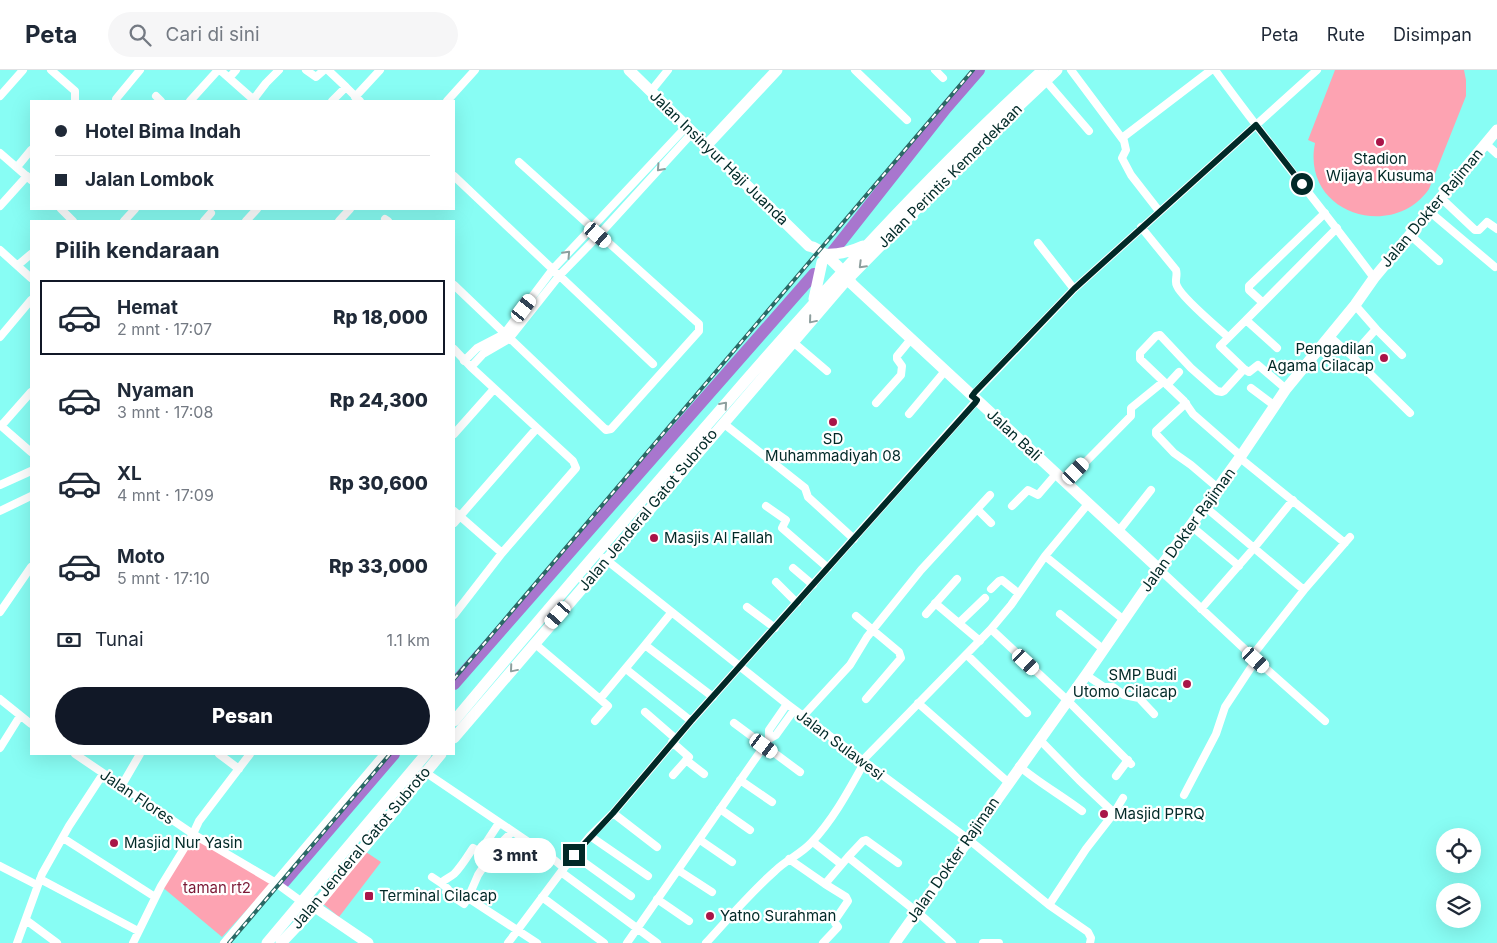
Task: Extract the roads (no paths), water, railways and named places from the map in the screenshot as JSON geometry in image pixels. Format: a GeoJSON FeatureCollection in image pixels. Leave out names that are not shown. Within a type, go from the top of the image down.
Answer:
{"type":"FeatureCollection","features":[{"type":"Feature","properties":{"kind":"main road","name":"Jalan Insinyur Haji Juanda"},"geometry":{"type":"LineString","coordinates":[[630,70],[689,130],[845,278]]}},
{"type":"Feature","properties":{"kind":"main road"},"geometry":{"type":"LineString","coordinates":[[707,146],[777,70]]}},
{"type":"Feature","properties":{"kind":"main road","name":"Jalan Perintis Kemerdekaan"},"geometry":{"type":"LineString","coordinates":[[845,278],[866,245],[1044,75],[1058,70]]}},
{"type":"Feature","properties":{"kind":"main road","name":"Jalan Perintis Kemerdekaan"},"geometry":{"type":"LineString","coordinates":[[845,278],[1000,117]]}},
{"type":"Feature","properties":{"kind":"main road","name":"Jalan Dokter Rajiman"},"geometry":{"type":"LineString","coordinates":[[895,943],[1240,457],[1286,389],[1328,336],[1356,305],[1374,278],[1497,130]]}},
{"type":"Feature","properties":{"kind":"main road"},"geometry":{"type":"LineString","coordinates":[[812,304],[823,258],[866,245]]}},
{"type":"Feature","properties":{"kind":"main road","name":"Jalan Jenderal Gatot Subroto"},"geometry":{"type":"LineString","coordinates":[[455,720],[596,552],[812,304],[845,278]]}},
{"type":"Feature","properties":{"kind":"main road","name":"Jalan Jenderal Gatot Subroto"},"geometry":{"type":"LineString","coordinates":[[455,737],[793,342],[845,278]]}},
{"type":"Feature","properties":{"kind":"main road","name":"Jalan Bali"},"geometry":{"type":"LineString","coordinates":[[845,278],[1159,569]]}},
{"type":"Feature","properties":{"kind":"main road","name":"Jalan Jenderal Gatot Subroto"},"geometry":{"type":"LineString","coordinates":[[267,943],[425,755]]}},
{"type":"Feature","properties":{"kind":"main road","name":"Jalan Jenderal Gatot Subroto"},"geometry":{"type":"LineString","coordinates":[[281,943],[314,907],[424,772],[440,755]]}},
{"type":"Feature","properties":{"kind":"main road"},"geometry":{"type":"LineString","coordinates":[[302,902],[314,907],[367,943]]}},
{"type":"Feature","properties":{"kind":"street"},"geometry":{"type":"LineString","coordinates":[[0,96],[23,70]]}},
{"type":"Feature","properties":{"kind":"street"},"geometry":{"type":"LineString","coordinates":[[116,100],[140,70]]}},
{"type":"Feature","properties":{"kind":"street"},"geometry":{"type":"LineString","coordinates":[[191,100],[219,70],[254,100],[266,83],[279,70]]}},
{"type":"Feature","properties":{"kind":"street"},"geometry":{"type":"LineString","coordinates":[[229,78],[236,70]]}},
{"type":"Feature","properties":{"kind":"street"},"geometry":{"type":"LineString","coordinates":[[306,70],[316,77],[324,70]]}},
{"type":"Feature","properties":{"kind":"street"},"geometry":{"type":"LineString","coordinates":[[328,70],[358,99],[380,70]]}},
{"type":"Feature","properties":{"kind":"street"},"geometry":{"type":"LineString","coordinates":[[448,100],[475,70]]}},
{"type":"Feature","properties":{"kind":"street"},"geometry":{"type":"LineString","coordinates":[[651,91],[668,70]]}},
{"type":"Feature","properties":{"kind":"street"},"geometry":{"type":"LineString","coordinates":[[855,70],[908,120]]}},
{"type":"Feature","properties":{"kind":"street"},"geometry":{"type":"LineString","coordinates":[[935,70],[943,78]]}},
{"type":"Feature","properties":{"kind":"street"},"geometry":{"type":"LineString","coordinates":[[1071,70],[1124,137],[1126,147],[1122,158],[1131,175],[1159,211]]}},
{"type":"Feature","properties":{"kind":"street"},"geometry":{"type":"LineString","coordinates":[[1124,137],[1211,70]]}},
{"type":"Feature","properties":{"kind":"street"},"geometry":{"type":"LineString","coordinates":[[1215,70],[1374,278]]}},
{"type":"Feature","properties":{"kind":"street"},"geometry":{"type":"LineString","coordinates":[[508,943],[562,870],[590,836],[613,813],[674,740],[828,568],[974,398],[1074,289],[1317,70]]}},
{"type":"Feature","properties":{"kind":"street"},"geometry":{"type":"LineString","coordinates":[[56,72],[75,91],[75,100]]}},
{"type":"Feature","properties":{"kind":"street"},"geometry":{"type":"LineString","coordinates":[[1044,75],[1089,131]]}},
{"type":"Feature","properties":{"kind":"street"},"geometry":{"type":"LineString","coordinates":[[333,100],[346,87]]}},
{"type":"Feature","properties":{"kind":"street"},"geometry":{"type":"LineString","coordinates":[[464,361],[477,348],[507,337],[553,269],[634,182],[689,130]]}},
{"type":"Feature","properties":{"kind":"street"},"geometry":{"type":"LineString","coordinates":[[471,367],[483,354],[507,337],[559,276],[641,189],[689,130]]}},
{"type":"Feature","properties":{"kind":"street"},"geometry":{"type":"LineString","coordinates":[[1486,144],[1497,154]]}},
{"type":"Feature","properties":{"kind":"street"},"geometry":{"type":"LineString","coordinates":[[17,166],[30,151]]}},
{"type":"Feature","properties":{"kind":"street"},"geometry":{"type":"LineString","coordinates":[[0,153],[29,178],[0,206]]}},
{"type":"Feature","properties":{"kind":"street"},"geometry":{"type":"LineString","coordinates":[[455,286],[601,427],[609,430],[697,334],[700,328],[699,324],[519,162]]}},
{"type":"Feature","properties":{"kind":"street"},"geometry":{"type":"LineString","coordinates":[[455,177],[653,364]]}},
{"type":"Feature","properties":{"kind":"street"},"geometry":{"type":"LineString","coordinates":[[634,182],[641,189]]}},
{"type":"Feature","properties":{"kind":"street"},"geometry":{"type":"LineString","coordinates":[[1441,198],[1475,230],[1480,230],[1487,222],[1497,229]]}},
{"type":"Feature","properties":{"kind":"street"},"geometry":{"type":"LineString","coordinates":[[62,210],[71,220]]}},
{"type":"Feature","properties":{"kind":"street"},"geometry":{"type":"LineString","coordinates":[[125,220],[134,210]]}},
{"type":"Feature","properties":{"kind":"street"},"geometry":{"type":"LineString","coordinates":[[247,220],[256,210]]}},
{"type":"Feature","properties":{"kind":"street"},"geometry":{"type":"LineString","coordinates":[[340,220],[349,210]]}},
{"type":"Feature","properties":{"kind":"street"},"geometry":{"type":"LineString","coordinates":[[1262,302],[1249,290],[1248,286],[1325,212]]}},
{"type":"Feature","properties":{"kind":"street"},"geometry":{"type":"LineString","coordinates":[[1430,212],[1495,268]]}},
{"type":"Feature","properties":{"kind":"street"},"geometry":{"type":"LineString","coordinates":[[205,220],[211,213]]}},
{"type":"Feature","properties":{"kind":"street"},"geometry":{"type":"LineString","coordinates":[[1141,227],[1177,272],[1176,283],[1178,289],[1228,337]]}},
{"type":"Feature","properties":{"kind":"street"},"geometry":{"type":"LineString","coordinates":[[1286,389],[1258,364],[1249,372],[1244,369],[1220,346],[1337,228]]}},
{"type":"Feature","properties":{"kind":"street"},"geometry":{"type":"LineString","coordinates":[[1410,235],[1439,260]]}},
{"type":"Feature","properties":{"kind":"street"},"geometry":{"type":"LineString","coordinates":[[1038,243],[1074,289]]}},
{"type":"Feature","properties":{"kind":"street"},"geometry":{"type":"LineString","coordinates":[[0,250],[30,277]]}},
{"type":"Feature","properties":{"kind":"street"},"geometry":{"type":"LineString","coordinates":[[18,265],[30,255]]}},
{"type":"Feature","properties":{"kind":"street"},"geometry":{"type":"LineString","coordinates":[[0,337],[30,301]]}},
{"type":"Feature","properties":{"kind":"street"},"geometry":{"type":"LineString","coordinates":[[1356,305],[1376,329],[1402,355]]}},
{"type":"Feature","properties":{"kind":"street"},"geometry":{"type":"LineString","coordinates":[[1246,320],[1277,348]]}},
{"type":"Feature","properties":{"kind":"street"},"geometry":{"type":"LineString","coordinates":[[1352,356],[1376,329]]}},
{"type":"Feature","properties":{"kind":"street"},"geometry":{"type":"LineString","coordinates":[[1184,795],[1216,734],[1225,707],[1254,658],[1304,590],[1348,540],[1293,500],[1240,457],[1193,414],[1186,403],[1139,356],[1158,335],[1217,391],[1222,392],[1244,369]]}},
{"type":"Feature","properties":{"kind":"street"},"geometry":{"type":"LineString","coordinates":[[1328,336],[1352,356],[1410,413]]}},
{"type":"Feature","properties":{"kind":"street"},"geometry":{"type":"LineString","coordinates":[[876,403],[901,375],[902,366],[897,356],[911,339]]}},
{"type":"Feature","properties":{"kind":"street"},"geometry":{"type":"LineString","coordinates":[[793,342],[827,371]]}},
{"type":"Feature","properties":{"kind":"street"},"geometry":{"type":"LineString","coordinates":[[455,350],[494,389],[574,461],[576,468],[502,553],[455,614]]}},
{"type":"Feature","properties":{"kind":"street"},"geometry":{"type":"LineString","coordinates":[[910,414],[945,371]]}},
{"type":"Feature","properties":{"kind":"street"},"geometry":{"type":"LineString","coordinates":[[1065,483],[1131,416],[1131,408],[1179,372]]}},
{"type":"Feature","properties":{"kind":"street"},"geometry":{"type":"LineString","coordinates":[[1251,388],[1275,406]]}},
{"type":"Feature","properties":{"kind":"street"},"geometry":{"type":"LineString","coordinates":[[455,433],[494,389]]}},
{"type":"Feature","properties":{"kind":"street"},"geometry":{"type":"LineString","coordinates":[[30,393],[0,425],[30,451]]}},
{"type":"Feature","properties":{"kind":"street"},"geometry":{"type":"LineString","coordinates":[[1186,403],[1156,431],[1156,434],[1174,453],[1218,488]]}},
{"type":"Feature","properties":{"kind":"street"},"geometry":{"type":"LineString","coordinates":[[723,423],[805,488],[808,497],[854,538]]}},
{"type":"Feature","properties":{"kind":"street"},"geometry":{"type":"LineString","coordinates":[[502,553],[457,514],[537,428]]}},
{"type":"Feature","properties":{"kind":"street"},"geometry":{"type":"LineString","coordinates":[[0,485],[30,471]]}},
{"type":"Feature","properties":{"kind":"street"},"geometry":{"type":"LineString","coordinates":[[1012,506],[1028,490],[1038,495],[1056,474]]}},
{"type":"Feature","properties":{"kind":"street"},"geometry":{"type":"LineString","coordinates":[[1118,532],[1151,490]]}},
{"type":"Feature","properties":{"kind":"street"},"geometry":{"type":"LineString","coordinates":[[803,716],[850,665],[872,631],[921,570],[990,495]]}},
{"type":"Feature","properties":{"kind":"street"},"geometry":{"type":"LineString","coordinates":[[0,511],[30,496]]}},
{"type":"Feature","properties":{"kind":"street"},"geometry":{"type":"LineString","coordinates":[[1201,609],[1293,500]]}},
{"type":"Feature","properties":{"kind":"street"},"geometry":{"type":"LineString","coordinates":[[706,943],[746,898],[789,859],[803,851],[813,842],[846,795],[863,762],[991,629],[1011,605],[1045,556],[1088,504]]}},
{"type":"Feature","properties":{"kind":"street"},"geometry":{"type":"LineString","coordinates":[[766,506],[786,520],[782,528],[828,568]]}},
{"type":"Feature","properties":{"kind":"street"},"geometry":{"type":"LineString","coordinates":[[1204,506],[1304,590]]}},
{"type":"Feature","properties":{"kind":"street"},"geometry":{"type":"LineString","coordinates":[[976,509],[991,523]]}},
{"type":"Feature","properties":{"kind":"street"},"geometry":{"type":"LineString","coordinates":[[1190,526],[1239,566]]}},
{"type":"Feature","properties":{"kind":"street","name":"Jalan Sulawesi"},"geometry":{"type":"LineString","coordinates":[[596,552],[786,704],[968,839],[1049,905],[1088,932],[1091,938],[1090,943]]}},
{"type":"Feature","properties":{"kind":"street"},"geometry":{"type":"LineString","coordinates":[[1045,556],[1124,620]]}},
{"type":"Feature","properties":{"kind":"street"},"geometry":{"type":"LineString","coordinates":[[793,568],[813,585]]}},
{"type":"Feature","properties":{"kind":"street","name":"Jalan Bali"},"geometry":{"type":"LineString","coordinates":[[1159,569],[1325,722]]}},
{"type":"Feature","properties":{"kind":"street"},"geometry":{"type":"LineString","coordinates":[[0,612],[30,570]]}},
{"type":"Feature","properties":{"kind":"street"},"geometry":{"type":"LineString","coordinates":[[926,614],[957,579]]}},
{"type":"Feature","properties":{"kind":"street"},"geometry":{"type":"LineString","coordinates":[[992,589],[1002,580],[1018,594]]}},
{"type":"Feature","properties":{"kind":"street"},"geometry":{"type":"LineString","coordinates":[[776,582],[798,602]]}},
{"type":"Feature","properties":{"kind":"street"},"geometry":{"type":"LineString","coordinates":[[959,623],[985,598]]}},
{"type":"Feature","properties":{"kind":"street"},"geometry":{"type":"LineString","coordinates":[[935,603],[980,641]]}},
{"type":"Feature","properties":{"kind":"street"},"geometry":{"type":"LineString","coordinates":[[748,607],[775,628]]}},
{"type":"Feature","properties":{"kind":"street"},"geometry":{"type":"LineString","coordinates":[[600,699],[671,612]]}},
{"type":"Feature","properties":{"kind":"street"},"geometry":{"type":"LineString","coordinates":[[1060,614],[1103,649]]}},
{"type":"Feature","properties":{"kind":"street"},"geometry":{"type":"LineString","coordinates":[[856,616],[899,652],[900,658],[866,699]]}},
{"type":"Feature","properties":{"kind":"street"},"geometry":{"type":"LineString","coordinates":[[991,629],[1130,762],[1116,776]]}},
{"type":"Feature","properties":{"kind":"street"},"geometry":{"type":"LineString","coordinates":[[534,643],[608,706],[596,721]]}},
{"type":"Feature","properties":{"kind":"street"},"geometry":{"type":"LineString","coordinates":[[645,644],[713,698]]}},
{"type":"Feature","properties":{"kind":"street"},"geometry":{"type":"LineString","coordinates":[[967,655],[1027,713]]}},
{"type":"Feature","properties":{"kind":"street"},"geometry":{"type":"LineString","coordinates":[[626,669],[691,721]]}},
{"type":"Feature","properties":{"kind":"street"},"geometry":{"type":"LineString","coordinates":[[1086,675],[1104,687],[1113,687],[1124,695],[1139,698],[1154,714]]}},
{"type":"Feature","properties":{"kind":"street"},"geometry":{"type":"LineString","coordinates":[[0,699],[30,723]]}},
{"type":"Feature","properties":{"kind":"street"},"geometry":{"type":"LineString","coordinates":[[918,703],[1009,783]]}},
{"type":"Feature","properties":{"kind":"street"},"geometry":{"type":"LineString","coordinates":[[767,742],[769,730],[786,704]]}},
{"type":"Feature","properties":{"kind":"street"},"geometry":{"type":"LineString","coordinates":[[627,943],[767,742],[776,735],[794,710]]}},
{"type":"Feature","properties":{"kind":"street"},"geometry":{"type":"LineString","coordinates":[[645,712],[688,754],[689,757],[673,775]]}},
{"type":"Feature","properties":{"kind":"street"},"geometry":{"type":"LineString","coordinates":[[0,748],[20,716]]}},
{"type":"Feature","properties":{"kind":"street"},"geometry":{"type":"LineString","coordinates":[[734,723],[767,742],[800,772]]}},
{"type":"Feature","properties":{"kind":"street"},"geometry":{"type":"LineString","coordinates":[[1039,739],[1114,812]]}},
{"type":"Feature","properties":{"kind":"street","name":"Jalan Flores"},"geometry":{"type":"LineString","coordinates":[[75,755],[192,834],[276,883],[302,902]]}},
{"type":"Feature","properties":{"kind":"street"},"geometry":{"type":"LineString","coordinates":[[122,785],[139,755]]}},
{"type":"Feature","properties":{"kind":"street"},"geometry":{"type":"LineString","coordinates":[[220,755],[239,769]]}},
{"type":"Feature","properties":{"kind":"street"},"geometry":{"type":"LineString","coordinates":[[133,943],[155,897],[199,821],[249,755]]}},
{"type":"Feature","properties":{"kind":"street"},"geometry":{"type":"LineString","coordinates":[[224,943],[383,755]]}},
{"type":"Feature","properties":{"kind":"street"},"geometry":{"type":"LineString","coordinates":[[686,760],[704,774]]}},
{"type":"Feature","properties":{"kind":"street"},"geometry":{"type":"LineString","coordinates":[[1020,766],[1038,781],[1082,811]]}},
{"type":"Feature","properties":{"kind":"street"},"geometry":{"type":"LineString","coordinates":[[424,772],[552,858],[562,870],[657,943]]}},
{"type":"Feature","properties":{"kind":"street"},"geometry":{"type":"LineString","coordinates":[[16,943],[26,920],[38,882],[103,774]]}},
{"type":"Feature","properties":{"kind":"street"},"geometry":{"type":"LineString","coordinates":[[740,780],[772,802]]}},
{"type":"Feature","properties":{"kind":"street"},"geometry":{"type":"LineString","coordinates":[[1049,905],[1123,798]]}},
{"type":"Feature","properties":{"kind":"street"},"geometry":{"type":"LineString","coordinates":[[720,809],[750,830]]}},
{"type":"Feature","properties":{"kind":"street"},"geometry":{"type":"LineString","coordinates":[[613,813],[657,847]]}},
{"type":"Feature","properties":{"kind":"street"},"geometry":{"type":"LineString","coordinates":[[441,883],[466,861],[473,848],[480,852],[499,823]]}},
{"type":"Feature","properties":{"kind":"street"},"geometry":{"type":"LineString","coordinates":[[432,877],[448,889],[446,892],[464,904],[478,875],[495,849],[512,832]]}},
{"type":"Feature","properties":{"kind":"street"},"geometry":{"type":"LineString","coordinates":[[590,836],[648,876]]}},
{"type":"Feature","properties":{"kind":"street"},"geometry":{"type":"LineString","coordinates":[[63,838],[155,897]]}},
{"type":"Feature","properties":{"kind":"street"},"geometry":{"type":"LineString","coordinates":[[700,840],[732,862]]}},
{"type":"Feature","properties":{"kind":"street"},"geometry":{"type":"LineString","coordinates":[[825,884],[848,857],[866,840],[898,863]]}},
{"type":"Feature","properties":{"kind":"street"},"geometry":{"type":"LineString","coordinates":[[813,842],[842,864]]}},
{"type":"Feature","properties":{"kind":"street"},"geometry":{"type":"LineString","coordinates":[[574,855],[631,896]]}},
{"type":"Feature","properties":{"kind":"street"},"geometry":{"type":"LineString","coordinates":[[848,857],[952,943]]}},
{"type":"Feature","properties":{"kind":"street"},"geometry":{"type":"LineString","coordinates":[[789,859],[846,897],[848,901],[835,920],[838,927],[823,943]]}},
{"type":"Feature","properties":{"kind":"street"},"geometry":{"type":"LineString","coordinates":[[0,866],[38,882],[138,932]]}},
{"type":"Feature","properties":{"kind":"street"},"geometry":{"type":"LineString","coordinates":[[678,870],[712,892]]}},
{"type":"Feature","properties":{"kind":"street"},"geometry":{"type":"LineString","coordinates":[[542,897],[604,943]]}},
{"type":"Feature","properties":{"kind":"street"},"geometry":{"type":"LineString","coordinates":[[468,898],[537,943]]}},
{"type":"Feature","properties":{"kind":"street"},"geometry":{"type":"LineString","coordinates":[[657,899],[689,921]]}},
{"type":"Feature","properties":{"kind":"street"},"geometry":{"type":"LineString","coordinates":[[26,920],[57,943]]}},
{"type":"Feature","properties":{"kind":"street"},"geometry":{"type":"LineString","coordinates":[[982,943],[999,943]]}},
{"type":"Feature","properties":{"kind":"waterway"},"geometry":{"type":"LineString","coordinates":[[831,254],[946,108],[979,70]]}},
{"type":"Feature","properties":{"kind":"waterway"},"geometry":{"type":"LineString","coordinates":[[455,683],[814,274]]}},
{"type":"Feature","properties":{"kind":"waterway"},"geometry":{"type":"LineString","coordinates":[[284,882],[393,755]]}},
{"type":"Feature","properties":{"kind":"railway"},"geometry":{"type":"LineString","coordinates":[[455,678],[973,70]]}},
{"type":"Feature","properties":{"kind":"railway"},"geometry":{"type":"LineString","coordinates":[[229,943],[389,755]]}},
{"type":"Feature","properties":{"kind":"place","name":"Stadion Wijaya Kusuma"},"geometry":{"type":"Point","coordinates":[1380,142]}},
{"type":"Feature","properties":{"kind":"place","name":"Pengadilan Agama Cilacap"},"geometry":{"type":"Point","coordinates":[1384,358]}},
{"type":"Feature","properties":{"kind":"place","name":"SD Muhammadiyah 08"},"geometry":{"type":"Point","coordinates":[833,422]}},
{"type":"Feature","properties":{"kind":"place","name":"Masjis Al Fallah"},"geometry":{"type":"Point","coordinates":[654,538]}},
{"type":"Feature","properties":{"kind":"place","name":"SMP Budi Utomo Cilacap"},"geometry":{"type":"Point","coordinates":[1187,684]}},
{"type":"Feature","properties":{"kind":"place","name":"Masjid PPRQ"},"geometry":{"type":"Point","coordinates":[1104,814]}},
{"type":"Feature","properties":{"kind":"place","name":"Masjid Nur Yasin"},"geometry":{"type":"Point","coordinates":[114,843]}},
{"type":"Feature","properties":{"kind":"place","name":"Terminal Cilacap"},"geometry":{"type":"Point","coordinates":[369,896]}},
{"type":"Feature","properties":{"kind":"place","name":"Yatno Surahman"},"geometry":{"type":"Point","coordinates":[710,916]}},
{"type":"Feature","properties":{"kind":"park label","name":"taman rt2"},"geometry":{"type":"Point","coordinates":[217,888]}}]}
